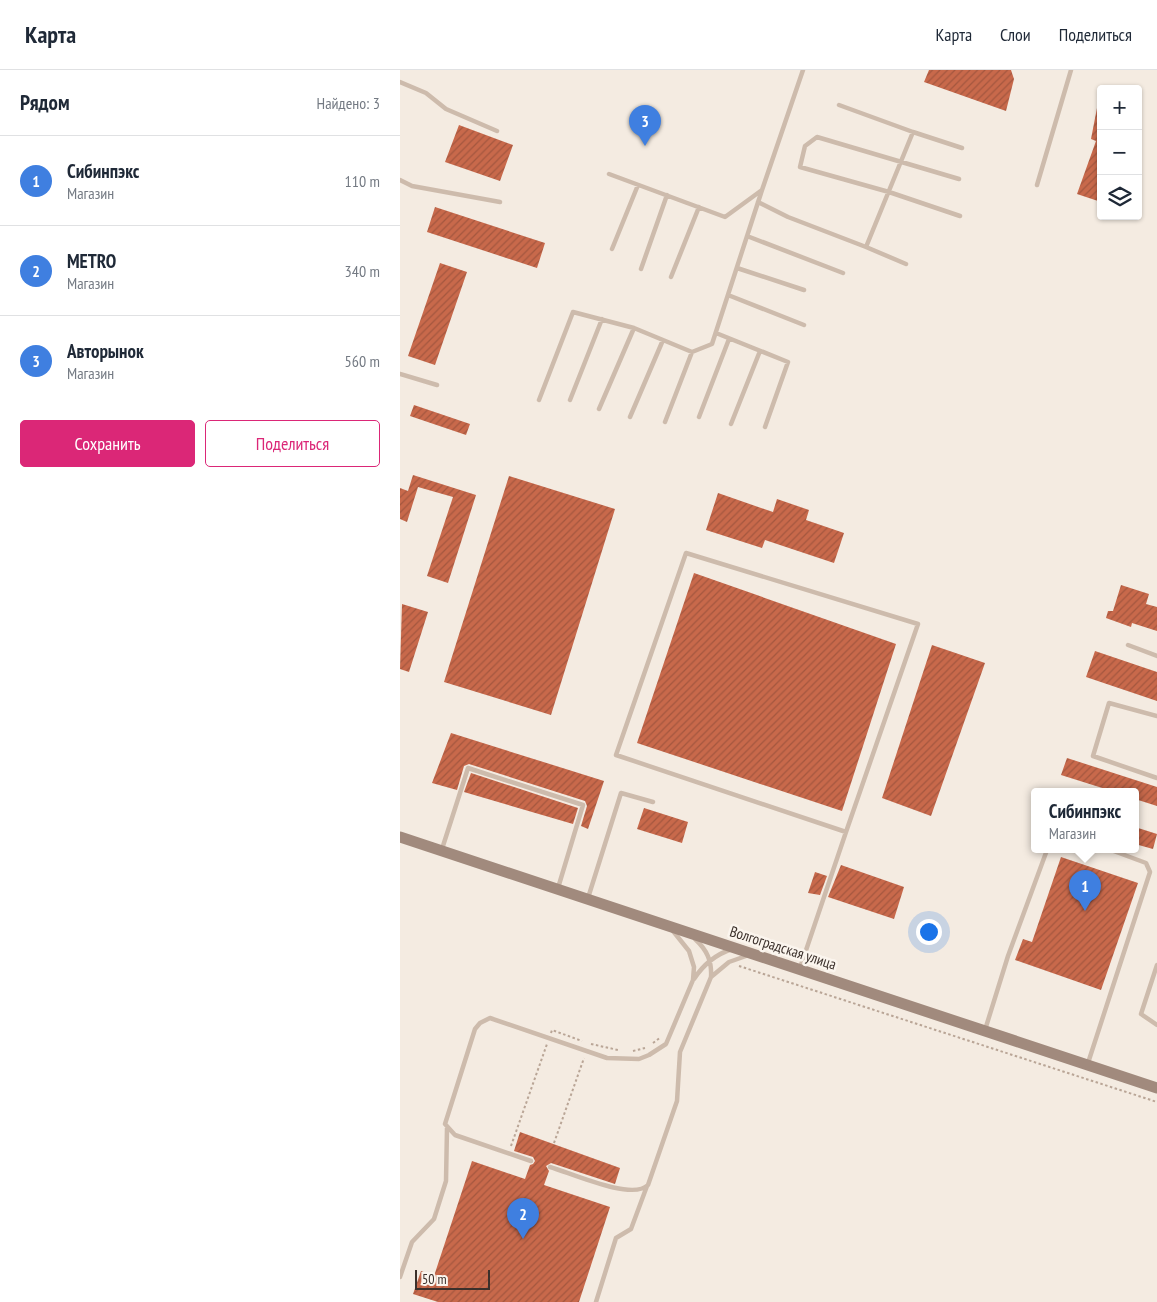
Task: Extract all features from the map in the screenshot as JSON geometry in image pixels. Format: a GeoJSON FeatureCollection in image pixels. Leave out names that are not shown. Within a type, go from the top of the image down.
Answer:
{"type":"FeatureCollection","features":[{"type":"Feature","properties":{"kind":"main road","name":"Волгоградская улица"},"geometry":{"type":"LineString","coordinates":[[400,837],[1157,1088]]}},
{"type":"Feature","properties":{"kind":"lane"},"geometry":{"type":"LineString","coordinates":[[539,400],[573,312],[634,328],[692,352],[712,344],[803,70]]}},
{"type":"Feature","properties":{"kind":"lane"},"geometry":{"type":"LineString","coordinates":[[1038,185],[1071,70]]}},
{"type":"Feature","properties":{"kind":"lane"},"geometry":{"type":"LineString","coordinates":[[400,82],[426,93],[446,109],[497,131]]}},
{"type":"Feature","properties":{"kind":"lane"},"geometry":{"type":"LineString","coordinates":[[839,105],[962,148]]}},
{"type":"Feature","properties":{"kind":"lane"},"geometry":{"type":"LineString","coordinates":[[866,247],[913,132]]}},
{"type":"Feature","properties":{"kind":"lane"},"geometry":{"type":"LineString","coordinates":[[959,179],[902,160],[817,136],[805,146],[800,167],[888,192],[960,216]]}},
{"type":"Feature","properties":{"kind":"lane"},"geometry":{"type":"LineString","coordinates":[[609,174],[725,217],[762,190]]}},
{"type":"Feature","properties":{"kind":"lane"},"geometry":{"type":"LineString","coordinates":[[400,180],[412,186],[500,202]]}},
{"type":"Feature","properties":{"kind":"lane"},"geometry":{"type":"LineString","coordinates":[[612,249],[638,185]]}},
{"type":"Feature","properties":{"kind":"lane"},"geometry":{"type":"LineString","coordinates":[[641,269],[667,195]]}},
{"type":"Feature","properties":{"kind":"lane"},"geometry":{"type":"LineString","coordinates":[[758,202],[788,217],[906,264]]}},
{"type":"Feature","properties":{"kind":"lane"},"geometry":{"type":"LineString","coordinates":[[671,277],[699,207]]}},
{"type":"Feature","properties":{"kind":"lane"},"geometry":{"type":"LineString","coordinates":[[747,236],[843,273]]}},
{"type":"Feature","properties":{"kind":"lane"},"geometry":{"type":"LineString","coordinates":[[737,268],[804,290]]}},
{"type":"Feature","properties":{"kind":"lane"},"geometry":{"type":"LineString","coordinates":[[728,295],[804,326]]}},
{"type":"Feature","properties":{"kind":"lane"},"geometry":{"type":"LineString","coordinates":[[570,400],[602,320]]}},
{"type":"Feature","properties":{"kind":"lane"},"geometry":{"type":"LineString","coordinates":[[599,409],[634,328]]}},
{"type":"Feature","properties":{"kind":"lane"},"geometry":{"type":"LineString","coordinates":[[716,333],[788,362],[765,427]]}},
{"type":"Feature","properties":{"kind":"lane"},"geometry":{"type":"LineString","coordinates":[[699,417],[729,339]]}},
{"type":"Feature","properties":{"kind":"lane"},"geometry":{"type":"LineString","coordinates":[[630,417],[663,340]]}},
{"type":"Feature","properties":{"kind":"lane"},"geometry":{"type":"LineString","coordinates":[[731,424],[760,351]]}},
{"type":"Feature","properties":{"kind":"lane"},"geometry":{"type":"LineString","coordinates":[[664,422],[692,352]]}},
{"type":"Feature","properties":{"kind":"lane"},"geometry":{"type":"LineString","coordinates":[[400,374],[437,385]]}},
{"type":"Feature","properties":{"kind":"lane"},"geometry":{"type":"LineString","coordinates":[[800,969],[918,624],[686,552],[616,755],[846,832]]}},
{"type":"Feature","properties":{"kind":"lane"},"geometry":{"type":"LineString","coordinates":[[1128,645],[1157,656]]}},
{"type":"Feature","properties":{"kind":"lane"},"geometry":{"type":"LineString","coordinates":[[1157,716],[1109,703],[1093,756],[1157,778]]}},
{"type":"Feature","properties":{"kind":"lane"},"geometry":{"type":"LineString","coordinates":[[441,850],[468,768],[583,805],[558,889]]}},
{"type":"Feature","properties":{"kind":"lane"},"geometry":{"type":"LineString","coordinates":[[588,899],[621,793],[653,802]]}},
{"type":"Feature","properties":{"kind":"lane"},"geometry":{"type":"LineString","coordinates":[[984,1030],[1008,956],[1046,853]]}},
{"type":"Feature","properties":{"kind":"lane"},"geometry":{"type":"LineString","coordinates":[[1088,1065],[1150,872],[1146,863],[1119,853]]}},
{"type":"Feature","properties":{"kind":"lane"},"geometry":{"type":"LineString","coordinates":[[664,924],[675,933],[689,951],[694,967],[693,980]]}},
{"type":"Feature","properties":{"kind":"lane"},"geometry":{"type":"LineString","coordinates":[[682,930],[703,946],[710,962],[711,977]]}},
{"type":"Feature","properties":{"kind":"lane"},"geometry":{"type":"LineString","coordinates":[[400,1277],[412,1242],[434,1219],[446,1181],[447,1128],[445,1124],[447,1114],[475,1029],[480,1023],[490,1018],[607,1058],[639,1058],[649,1055],[666,1044],[693,980],[701,969],[718,955],[736,948]]}},
{"type":"Feature","properties":{"kind":"lane"},"geometry":{"type":"LineString","coordinates":[[596,1302],[616,1238],[631,1229],[648,1184],[676,1101],[680,1052],[711,977],[720,967],[738,958],[759,956]]}},
{"type":"Feature","properties":{"kind":"lane"},"geometry":{"type":"LineString","coordinates":[[1157,965],[1141,1014],[1157,1025]]}},
{"type":"Feature","properties":{"kind":"lane"},"geometry":{"type":"LineString","coordinates":[[447,1128],[455,1135],[531,1161]]}},
{"type":"Feature","properties":{"kind":"lane"},"geometry":{"type":"LineString","coordinates":[[550,1167],[621,1190],[639,1190],[648,1184]]}},
{"type":"Feature","properties":{"kind":"path"},"geometry":{"type":"LineString","coordinates":[[739,966],[1157,1102]]}},
{"type":"Feature","properties":{"kind":"path"},"geometry":{"type":"LineString","coordinates":[[508,1153],[552,1030],[589,1043],[622,1051]]}},
{"type":"Feature","properties":{"kind":"path"},"geometry":{"type":"LineString","coordinates":[[628,1051],[647,1048],[664,1034],[670,1034]]}},
{"type":"Feature","properties":{"kind":"path"},"geometry":{"type":"LineString","coordinates":[[554,1143],[586,1051]]}},
{"type":"Feature","properties":{"kind":"building"},"geometry":{"type":"Polygon","coordinates":[[[929,70],[1011,70],[1014,79],[1006,111],[924,82],[929,70]]]}},
{"type":"Feature","properties":{"kind":"building"},"geometry":{"type":"Polygon","coordinates":[[[1097,108],[1097,201],[1077,194],[1096,141],[1091,139],[1097,108]]]}},
{"type":"Feature","properties":{"kind":"building"},"geometry":{"type":"Polygon","coordinates":[[[459,125],[513,145],[500,181],[445,162],[459,125]]]}},
{"type":"Feature","properties":{"kind":"building"},"geometry":{"type":"Polygon","coordinates":[[[435,207],[545,243],[537,268],[427,232],[435,207]]]}},
{"type":"Feature","properties":{"kind":"building"},"geometry":{"type":"Polygon","coordinates":[[[440,263],[467,272],[435,365],[408,356],[440,263]]]}},
{"type":"Feature","properties":{"kind":"building"},"geometry":{"type":"Polygon","coordinates":[[[414,405],[470,424],[466,435],[410,416],[414,405]]]}},
{"type":"Feature","properties":{"kind":"building"},"geometry":{"type":"Polygon","coordinates":[[[413,475],[476,495],[448,583],[427,576],[453,497],[418,487],[407,522],[400,519],[400,488],[408,491],[413,475]]]}},
{"type":"Feature","properties":{"kind":"building"},"geometry":{"type":"Polygon","coordinates":[[[509,476],[615,509],[551,715],[444,682],[509,476]]]}},
{"type":"Feature","properties":{"kind":"building"},"geometry":{"type":"Polygon","coordinates":[[[718,493],[773,512],[777,499],[809,510],[806,520],[844,533],[834,563],[765,540],[762,548],[706,530],[718,493]]]}},
{"type":"Feature","properties":{"kind":"building"},"geometry":{"type":"Polygon","coordinates":[[[694,573],[896,644],[842,811],[637,743],[694,573]]]}},
{"type":"Feature","properties":{"kind":"building"},"geometry":{"type":"Polygon","coordinates":[[[1121,585],[1149,594],[1146,604],[1157,607],[1157,631],[1132,623],[1131,627],[1106,618],[1108,611],[1113,611],[1121,585]]]}},
{"type":"Feature","properties":{"kind":"building"},"geometry":{"type":"Polygon","coordinates":[[[402,604],[428,612],[409,672],[400,669],[402,604]]]}},
{"type":"Feature","properties":{"kind":"building"},"geometry":{"type":"Polygon","coordinates":[[[932,645],[985,663],[931,816],[882,798],[932,645]]]}},
{"type":"Feature","properties":{"kind":"building"},"geometry":{"type":"Polygon","coordinates":[[[1095,651],[1157,672],[1157,701],[1086,677],[1095,651]]]}},
{"type":"Feature","properties":{"kind":"building"},"geometry":{"type":"Polygon","coordinates":[[[451,733],[604,781],[588,829],[581,826],[587,806],[585,801],[469,764],[464,766],[457,790],[432,783],[451,733]]]}},
{"type":"Feature","properties":{"kind":"building"},"geometry":{"type":"Polygon","coordinates":[[[1067,758],[1157,787],[1157,806],[1139,800],[1139,788],[1102,788],[1061,775],[1067,758]]]}},
{"type":"Feature","properties":{"kind":"building"},"geometry":{"type":"Polygon","coordinates":[[[471,773],[578,808],[573,824],[464,792],[471,773]]]}},
{"type":"Feature","properties":{"kind":"building"},"geometry":{"type":"Polygon","coordinates":[[[644,808],[688,822],[682,843],[637,829],[644,808]]]}},
{"type":"Feature","properties":{"kind":"building"},"geometry":{"type":"Polygon","coordinates":[[[1139,828],[1157,834],[1153,849],[1139,845],[1139,828]]]}},
{"type":"Feature","properties":{"kind":"building"},"geometry":{"type":"Polygon","coordinates":[[[1061,857],[1138,883],[1101,990],[1015,960],[1023,939],[1032,942],[1061,857]]]}},
{"type":"Feature","properties":{"kind":"building"},"geometry":{"type":"Polygon","coordinates":[[[841,865],[904,887],[894,919],[828,897],[841,865]]]}},
{"type":"Feature","properties":{"kind":"building"},"geometry":{"type":"Polygon","coordinates":[[[815,872],[827,876],[820,895],[808,893],[815,872]]]}},
{"type":"Feature","properties":{"kind":"building"},"geometry":{"type":"Polygon","coordinates":[[[520,1132],[620,1168],[615,1184],[551,1163],[546,1166],[549,1171],[544,1185],[610,1207],[579,1302],[438,1302],[413,1294],[421,1271],[434,1276],[472,1161],[525,1179],[530,1165],[535,1161],[533,1157],[514,1151],[520,1132]]]}},
{"type":"Feature","properties":{"kind":"place","name":"Авторынок"},"geometry":{"type":"Point","coordinates":[645,146]}},
{"type":"Feature","properties":{"kind":"place","name":"Сибинпэкс"},"geometry":{"type":"Point","coordinates":[1085,911]}},
{"type":"Feature","properties":{"kind":"place","name":"METRO"},"geometry":{"type":"Point","coordinates":[523,1239]}}]}
